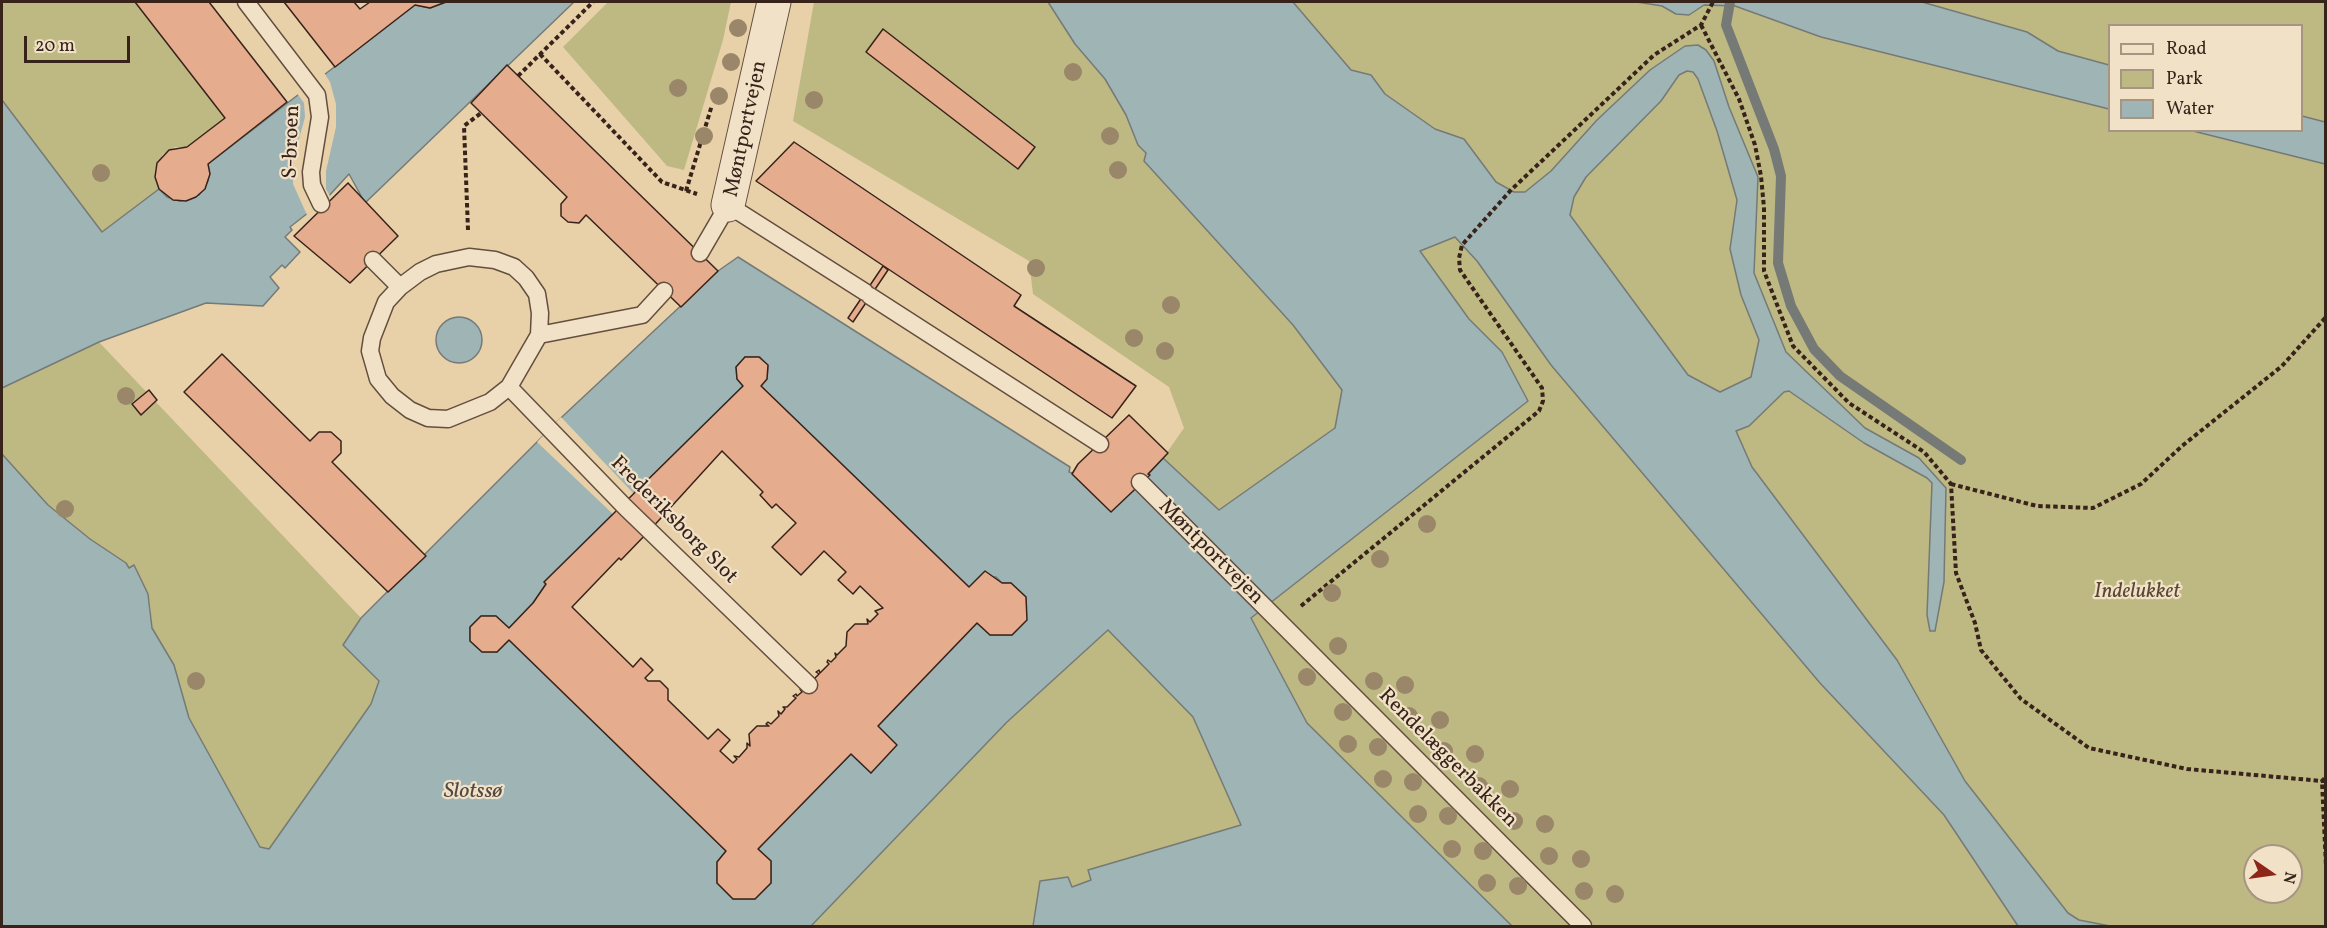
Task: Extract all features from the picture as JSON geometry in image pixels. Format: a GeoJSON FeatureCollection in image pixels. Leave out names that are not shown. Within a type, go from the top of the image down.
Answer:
{"type":"FeatureCollection","features":[{"type":"Feature","properties":{"kind":"street","name":"Møntportvejen"},"geometry":{"type":"LineString","coordinates":[[728,205],[774,2]]}},
{"type":"Feature","properties":{"kind":"lane","name":"S-broen"},"geometry":{"type":"LineString","coordinates":[[246,2],[308,82],[320,105],[319,130],[311,172],[312,185],[321,204]]}},
{"type":"Feature","properties":{"kind":"lane"},"geometry":{"type":"LineString","coordinates":[[700,253],[728,205]]}},
{"type":"Feature","properties":{"kind":"lane","name":"Møntportvejen"},"geometry":{"type":"LineString","coordinates":[[728,205],[1100,444]]}},
{"type":"Feature","properties":{"kind":"lane"},"geometry":{"type":"LineString","coordinates":[[469,257],[514,267],[526,278],[537,294],[540,313],[538,335],[509,387],[490,402],[448,419],[428,418],[410,410],[392,396],[378,379],[370,351],[376,321],[386,302],[400,287],[420,272],[436,264],[469,257]]}},
{"type":"Feature","properties":{"kind":"lane"},"geometry":{"type":"LineString","coordinates":[[373,261],[400,287]]}},
{"type":"Feature","properties":{"kind":"lane"},"geometry":{"type":"LineString","coordinates":[[538,335],[642,315],[664,291]]}},
{"type":"Feature","properties":{"kind":"lane","name":"Frederiksborg Slot"},"geometry":{"type":"LineString","coordinates":[[509,387],[626,507],[809,685]]}},
{"type":"Feature","properties":{"kind":"lane","name":"Møntportvejen"},"geometry":{"type":"LineString","coordinates":[[1140,482],[1280,623]]}},
{"type":"Feature","properties":{"kind":"lane","name":"Rendelæggerbakken"},"geometry":{"type":"LineString","coordinates":[[1280,623],[1583,927]]}},
{"type":"Feature","properties":{"kind":"path"},"geometry":{"type":"LineString","coordinates":[[518,76],[593,2]]}},
{"type":"Feature","properties":{"kind":"path"},"geometry":{"type":"LineString","coordinates":[[1280,623],[1539,411],[1543,401],[1542,388],[1460,270],[1458,258],[1462,245],[1510,190],[1654,55],[1701,25],[1713,2]]}},
{"type":"Feature","properties":{"kind":"path"},"geometry":{"type":"LineString","coordinates":[[1701,25],[1739,99],[1755,145],[1763,197],[1764,271],[1793,346],[1849,403],[1924,452],[1951,484],[2037,506],[2093,508],[2140,484],[2182,446],[2283,366],[2325,317]]}},
{"type":"Feature","properties":{"kind":"path"},"geometry":{"type":"LineString","coordinates":[[540,54],[662,182],[728,205]]}},
{"type":"Feature","properties":{"kind":"path"},"geometry":{"type":"LineString","coordinates":[[469,257],[464,126],[481,113]]}},
{"type":"Feature","properties":{"kind":"path"},"geometry":{"type":"LineString","coordinates":[[1951,484],[1956,573],[1975,623],[1981,650],[2021,699],[2089,748],[2187,770],[2324,780],[2325,866]]}},
{"type":"Feature","properties":{"kind":"green space"},"geometry":{"type":"Polygon","coordinates":[[[2,2],[135,2],[225,118],[187,147],[175,147],[163,154],[155,170],[159,189],[102,232],[2,100],[2,2]]]}},
{"type":"Feature","properties":{"kind":"green space"},"geometry":{"type":"Polygon","coordinates":[[[608,2],[731,2],[723,40],[684,170],[667,166],[563,47],[608,2]]]}},
{"type":"Feature","properties":{"kind":"green space"},"geometry":{"type":"Polygon","coordinates":[[[814,2],[1048,2],[1075,44],[1105,79],[1126,115],[1138,145],[1146,153],[1144,161],[1293,325],[1342,390],[1335,428],[1219,510],[1163,458],[1184,428],[1169,387],[1033,294],[1029,261],[793,121],[814,2]]]}},
{"type":"Feature","properties":{"kind":"green space","name":"Indelukket"},"geometry":{"type":"Polygon","coordinates":[[[1293,2],[2325,2],[2325,926],[1512,926],[1307,723],[1251,618],[1528,401],[1502,352],[1469,319],[1420,250],[1464,139],[1435,129],[1385,94],[1371,75],[1351,71],[1293,2]]]}},
{"type":"Feature","properties":{"kind":"green space"},"geometry":{"type":"Polygon","coordinates":[[[99,342],[361,618],[343,645],[379,682],[371,704],[270,849],[260,847],[189,718],[174,665],[152,628],[150,602],[134,565],[129,568],[126,563],[90,539],[48,505],[2,454],[2,388],[99,342]]]}},
{"type":"Feature","properties":{"kind":"green space"},"geometry":{"type":"Polygon","coordinates":[[[1108,630],[1193,717],[1241,825],[1088,870],[1091,880],[1072,887],[1040,881],[1033,926],[811,926],[1007,722],[1108,630]]]}},
{"type":"Feature","properties":{"kind":"water"},"geometry":{"type":"Polygon","coordinates":[[[446,2],[574,2],[365,203],[349,174],[327,198],[290,227],[292,230],[285,237],[300,252],[285,268],[282,265],[270,277],[279,288],[263,306],[206,303],[99,342],[2,388],[2,100],[102,232],[159,189],[167,197],[180,201],[199,195],[208,181],[208,164],[415,5],[430,8],[446,2]]]}},
{"type":"Feature","properties":{"kind":"water","name":"Slotssø"},"geometry":{"type":"Polygon","coordinates":[[[1048,2],[1293,2],[1351,70],[1371,75],[1385,94],[1435,129],[1464,139],[1496,182],[1514,192],[1525,192],[1551,171],[1597,120],[1650,70],[1685,46],[1698,45],[1706,50],[1714,61],[1729,107],[1758,177],[1754,273],[1786,352],[1865,428],[1919,458],[1946,488],[1944,582],[1935,631],[1930,631],[1927,615],[1932,483],[1927,478],[1864,443],[1789,391],[1784,392],[1749,426],[1736,431],[1752,467],[1897,660],[1965,781],[2068,913],[2079,920],[2110,926],[2018,926],[1944,815],[1820,683],[1551,365],[1477,261],[1455,237],[1420,251],[1469,319],[1502,352],[1528,401],[1251,618],[1307,723],[1512,926],[1033,926],[1040,881],[1068,877],[1072,887],[1091,880],[1088,870],[1241,825],[1193,717],[1108,630],[1007,722],[811,926],[2,926],[2,454],[48,505],[90,539],[126,563],[129,568],[134,565],[148,594],[152,628],[174,665],[189,718],[260,847],[269,849],[371,704],[379,681],[343,645],[361,618],[564,415],[718,271],[738,257],[1070,467],[1069,472],[1133,491],[1163,458],[1219,510],[1335,428],[1342,390],[1293,325],[1144,161],[1146,153],[1138,145],[1126,115],[1105,79],[1075,44],[1048,2]],[[1687,71],[1679,75],[1661,101],[1586,177],[1574,197],[1570,215],[1688,375],[1720,392],[1751,377],[1759,340],[1741,295],[1730,249],[1737,200],[1717,131],[1698,79],[1693,72],[1687,71]],[[745,357],[736,367],[737,379],[743,386],[544,582],[546,584],[533,603],[509,628],[496,616],[481,616],[470,627],[470,641],[482,652],[497,652],[509,640],[726,851],[717,862],[717,883],[733,899],[755,899],[771,883],[771,861],[758,849],[851,754],[871,773],[878,726],[977,623],[990,635],[1012,635],[1026,620],[1026,597],[1011,583],[1002,583],[996,577],[969,587],[761,386],[767,379],[768,366],[760,357],[745,357]]]}},
{"type":"Feature","properties":{"kind":"water"},"geometry":{"type":"Polygon","coordinates":[[[1637,2],[1922,2],[2027,32],[2058,51],[2108,65],[2108,109],[1821,37],[1735,6],[1704,5],[1689,15],[1676,14],[1662,6],[1637,2]]]}},
{"type":"Feature","properties":{"kind":"water"},"geometry":{"type":"Polygon","coordinates":[[[2303,116],[2325,122],[2325,164],[2197,132],[2303,132],[2303,116]]]}},
{"type":"Feature","properties":{"kind":"water"},"geometry":{"type":"Polygon","coordinates":[[[459,317],[468,318],[476,323],[481,331],[481,349],[476,357],[468,362],[459,363],[450,362],[442,357],[437,349],[436,340],[437,331],[442,323],[450,318],[459,317]]]}},
{"type":"Feature","properties":{"kind":"pier"},"geometry":{"type":"Polygon","coordinates":[[[323,71],[330,82],[336,104],[336,127],[326,171],[326,189],[330,196],[307,215],[293,184],[294,157],[305,117],[304,103],[296,92],[323,71]]]}},
{"type":"Feature","properties":{"kind":"pier"},"geometry":{"type":"Polygon","coordinates":[[[561,417],[635,495],[615,516],[537,442],[561,417]]]}},
{"type":"Feature","properties":{"kind":"building"},"geometry":{"type":"Polygon","coordinates":[[[135,2],[209,2],[287,102],[208,164],[210,174],[205,189],[196,197],[186,201],[173,200],[159,189],[155,177],[157,163],[169,150],[187,147],[225,118],[135,2]]]}},
{"type":"Feature","properties":{"kind":"building"},"geometry":{"type":"Polygon","coordinates":[[[284,2],[354,2],[360,9],[370,2],[446,2],[430,8],[415,5],[335,67],[284,2]]]}},
{"type":"Feature","properties":{"kind":"building"},"geometry":{"type":"Polygon","coordinates":[[[883,29],[1035,147],[1018,169],[866,52],[883,29]]]}},
{"type":"Feature","properties":{"kind":"building"},"geometry":{"type":"Polygon","coordinates":[[[507,65],[718,271],[681,307],[586,215],[579,223],[568,222],[561,216],[561,204],[567,197],[471,103],[507,65]]]}},
{"type":"Feature","properties":{"kind":"building"},"geometry":{"type":"Polygon","coordinates":[[[794,142],[1021,295],[1014,306],[1136,386],[1112,418],[756,181],[794,142]]]}},
{"type":"Feature","properties":{"kind":"building"},"geometry":{"type":"Polygon","coordinates":[[[348,183],[398,236],[350,283],[294,236],[348,183]]]}},
{"type":"Feature","properties":{"kind":"building"},"geometry":{"type":"Polygon","coordinates":[[[883,266],[888,270],[853,322],[848,318],[883,266]]]}},
{"type":"Feature","properties":{"kind":"building"},"geometry":{"type":"Polygon","coordinates":[[[222,354],[310,441],[319,432],[331,432],[341,441],[341,453],[332,462],[426,556],[388,592],[184,392],[222,354]]]}},
{"type":"Feature","properties":{"kind":"building"},"geometry":{"type":"Polygon","coordinates":[[[745,357],[759,357],[768,365],[767,379],[761,386],[969,587],[985,571],[1002,583],[1011,583],[1026,597],[1027,620],[1012,635],[990,635],[977,623],[878,726],[897,745],[871,773],[851,754],[758,849],[771,861],[771,883],[755,899],[733,899],[717,883],[717,862],[726,851],[509,640],[497,652],[482,652],[470,641],[470,627],[481,616],[496,616],[509,628],[533,603],[546,584],[544,582],[743,386],[737,379],[736,367],[745,357]],[[722,451],[650,530],[621,560],[619,558],[572,607],[633,667],[641,658],[653,670],[645,678],[648,681],[660,681],[668,689],[668,700],[708,739],[718,729],[730,740],[720,751],[733,763],[737,759],[734,756],[739,757],[747,748],[747,743],[750,746],[749,734],[757,726],[769,726],[766,724],[768,722],[771,724],[779,716],[778,711],[781,714],[785,709],[783,707],[787,707],[796,698],[793,696],[802,692],[800,689],[819,674],[816,672],[819,670],[820,673],[829,664],[828,660],[831,662],[836,657],[835,653],[837,655],[846,646],[847,632],[855,624],[868,624],[867,619],[870,622],[878,614],[875,611],[883,608],[860,586],[853,594],[838,580],[846,572],[824,551],[801,575],[776,551],[772,547],[796,523],[776,504],[772,508],[760,495],[763,492],[722,451]]]}},
{"type":"Feature","properties":{"kind":"building"},"geometry":{"type":"Polygon","coordinates":[[[149,390],[157,400],[141,415],[132,404],[149,390]]]}},
{"type":"Feature","properties":{"kind":"building"},"geometry":{"type":"Polygon","coordinates":[[[1129,415],[1168,453],[1148,474],[1150,475],[1111,512],[1072,474],[1078,464],[1129,415]]]}},
{"type":"Feature","properties":{"kind":"waterway"},"geometry":{"type":"LineString","coordinates":[[1730,2],[1726,25],[1774,149],[1781,176],[1778,263],[1791,306],[1814,349],[1840,376],[1961,460]]}}]}
